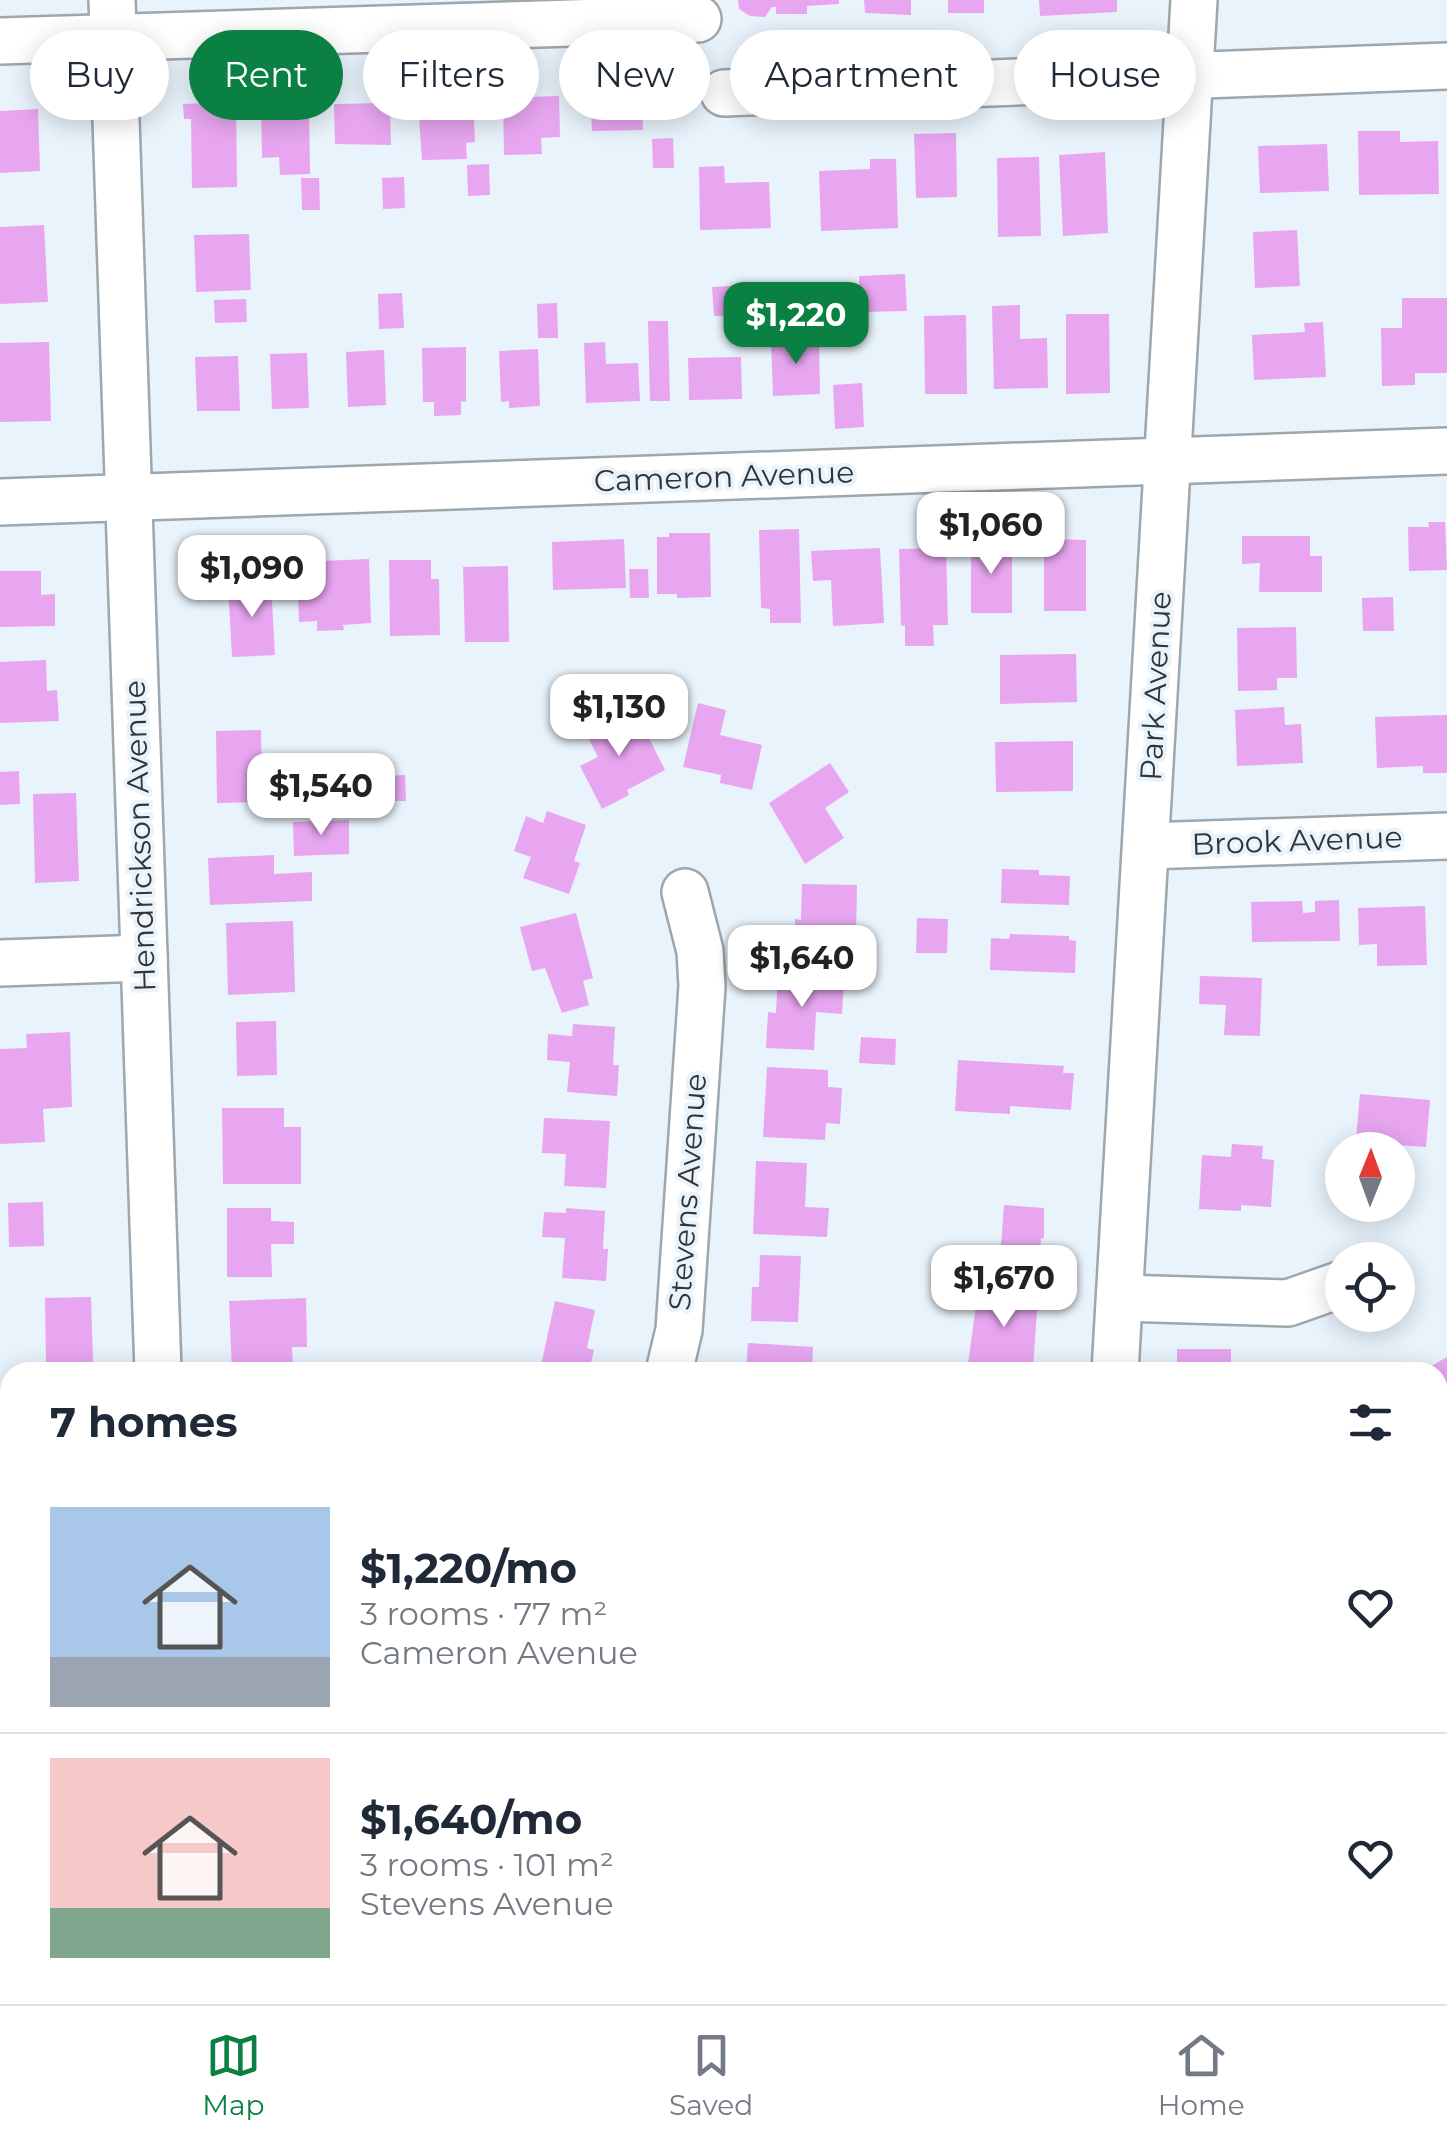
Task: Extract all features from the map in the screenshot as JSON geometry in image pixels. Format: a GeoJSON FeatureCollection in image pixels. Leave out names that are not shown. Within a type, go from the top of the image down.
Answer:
{"type":"FeatureCollection","features":[{"type":"Feature","properties":{"kind":"street","name":"Park Avenue"},"geometry":{"type":"LineString","coordinates":[[1192,30],[1194,0]]}},
{"type":"Feature","properties":{"kind":"street"},"geometry":{"type":"LineString","coordinates":[[0,41],[113,19],[698,19]]}},
{"type":"Feature","properties":{"kind":"street","name":"Hendrickson Avenue"},"geometry":{"type":"LineString","coordinates":[[113,19],[158,1362]]}},
{"type":"Feature","properties":{"kind":"street"},"geometry":{"type":"LineString","coordinates":[[1196,76],[1447,66]]}},
{"type":"Feature","properties":{"kind":"street"},"geometry":{"type":"LineString","coordinates":[[724,94],[1014,83]]}},
{"type":"Feature","properties":{"kind":"street","name":"Park Avenue"},"geometry":{"type":"LineString","coordinates":[[1116,1362],[1187,120]]}},
{"type":"Feature","properties":{"kind":"street","name":"Cameron Avenue"},"geometry":{"type":"LineString","coordinates":[[0,502],[1447,451]]}},
{"type":"Feature","properties":{"kind":"street","name":"Brook Avenue"},"geometry":{"type":"LineString","coordinates":[[1147,846],[1447,836]]}},
{"type":"Feature","properties":{"kind":"street","name":"Stevens Avenue"},"geometry":{"type":"LineString","coordinates":[[671,1362],[679,1330],[702,986],[700,951],[685,892]]}},
{"type":"Feature","properties":{"kind":"street"},"geometry":{"type":"LineString","coordinates":[[0,963],[144,958]]}},
{"type":"Feature","properties":{"kind":"street"},"geometry":{"type":"LineString","coordinates":[[1120,1298],[1288,1303],[1325,1290]]}},
{"type":"Feature","properties":{"kind":"building"},"geometry":{"type":"Polygon","coordinates":[[[738,0],[839,0],[839,4],[807,6],[807,14],[776,14],[776,7],[772,7],[765,17],[750,16],[739,9],[738,0]]]}},
{"type":"Feature","properties":{"kind":"building"},"geometry":{"type":"Polygon","coordinates":[[[864,0],[911,0],[911,15],[865,13],[864,0]]]}},
{"type":"Feature","properties":{"kind":"building"},"geometry":{"type":"Polygon","coordinates":[[[948,0],[984,0],[984,13],[948,13],[948,0]]]}},
{"type":"Feature","properties":{"kind":"building"},"geometry":{"type":"Polygon","coordinates":[[[1039,0],[1117,0],[1117,12],[1040,16],[1039,0]]]}},
{"type":"Feature","properties":{"kind":"building"},"geometry":{"type":"Polygon","coordinates":[[[559,96],[560,137],[541,138],[542,154],[504,155],[503,120],[539,120],[539,97],[559,96]]]}},
{"type":"Feature","properties":{"kind":"building"},"geometry":{"type":"Polygon","coordinates":[[[363,103],[363,120],[390,120],[391,145],[335,144],[334,120],[343,120],[343,104],[363,103]]]}},
{"type":"Feature","properties":{"kind":"building"},"geometry":{"type":"Polygon","coordinates":[[[183,104],[189,104],[189,119],[184,119],[183,104]]]}},
{"type":"Feature","properties":{"kind":"building"},"geometry":{"type":"Polygon","coordinates":[[[30,109],[30,120],[38,120],[40,171],[0,173],[0,111],[30,109]]]}},
{"type":"Feature","properties":{"kind":"building"},"geometry":{"type":"Polygon","coordinates":[[[191,120],[236,120],[237,187],[192,188],[191,120]]]}},
{"type":"Feature","properties":{"kind":"building"},"geometry":{"type":"Polygon","coordinates":[[[261,120],[309,120],[310,174],[280,175],[279,157],[262,158],[261,120]]]}},
{"type":"Feature","properties":{"kind":"building"},"geometry":{"type":"Polygon","coordinates":[[[419,120],[474,120],[475,142],[466,143],[467,159],[422,160],[419,120]]]}},
{"type":"Feature","properties":{"kind":"building"},"geometry":{"type":"Polygon","coordinates":[[[591,120],[643,120],[643,130],[592,131],[591,120]]]}},
{"type":"Feature","properties":{"kind":"building"},"geometry":{"type":"Polygon","coordinates":[[[1358,131],[1400,131],[1400,142],[1438,141],[1439,194],[1359,195],[1358,131]]]}},
{"type":"Feature","properties":{"kind":"building"},"geometry":{"type":"Polygon","coordinates":[[[956,133],[957,197],[916,198],[914,134],[956,133]]]}},
{"type":"Feature","properties":{"kind":"building"},"geometry":{"type":"Polygon","coordinates":[[[673,138],[674,168],[653,168],[652,139],[673,138]]]}},
{"type":"Feature","properties":{"kind":"building"},"geometry":{"type":"Polygon","coordinates":[[[1327,144],[1329,191],[1260,193],[1258,146],[1327,144]]]}},
{"type":"Feature","properties":{"kind":"building"},"geometry":{"type":"Polygon","coordinates":[[[1105,152],[1108,233],[1063,236],[1059,155],[1105,152]]]}},
{"type":"Feature","properties":{"kind":"building"},"geometry":{"type":"Polygon","coordinates":[[[1039,157],[1041,236],[998,237],[997,158],[1039,157]]]}},
{"type":"Feature","properties":{"kind":"building"},"geometry":{"type":"Polygon","coordinates":[[[870,159],[896,159],[898,228],[821,231],[819,171],[870,169],[870,159]]]}},
{"type":"Feature","properties":{"kind":"building"},"geometry":{"type":"Polygon","coordinates":[[[489,164],[490,195],[468,196],[467,165],[489,164]]]}},
{"type":"Feature","properties":{"kind":"building"},"geometry":{"type":"Polygon","coordinates":[[[724,166],[725,183],[769,182],[771,228],[700,230],[699,167],[724,166]]]}},
{"type":"Feature","properties":{"kind":"building"},"geometry":{"type":"Polygon","coordinates":[[[404,177],[405,208],[383,209],[382,178],[404,177]]]}},
{"type":"Feature","properties":{"kind":"building"},"geometry":{"type":"Polygon","coordinates":[[[301,178],[319,178],[320,210],[302,210],[301,178]]]}},
{"type":"Feature","properties":{"kind":"building"},"geometry":{"type":"Polygon","coordinates":[[[44,225],[48,302],[0,304],[0,227],[44,225]]]}},
{"type":"Feature","properties":{"kind":"building"},"geometry":{"type":"Polygon","coordinates":[[[1297,230],[1300,286],[1255,288],[1253,232],[1297,230]]]}},
{"type":"Feature","properties":{"kind":"building"},"geometry":{"type":"Polygon","coordinates":[[[249,234],[251,290],[196,292],[194,235],[249,234]]]}},
{"type":"Feature","properties":{"kind":"building"},"geometry":{"type":"Polygon","coordinates":[[[905,274],[907,311],[860,312],[859,276],[905,274]]]}},
{"type":"Feature","properties":{"kind":"building"},"geometry":{"type":"Polygon","coordinates":[[[795,282],[796,315],[760,317],[759,283],[795,282]]]}},
{"type":"Feature","properties":{"kind":"building"},"geometry":{"type":"Polygon","coordinates":[[[748,285],[750,315],[714,316],[712,287],[748,285]]]}},
{"type":"Feature","properties":{"kind":"building"},"geometry":{"type":"Polygon","coordinates":[[[402,293],[404,328],[379,329],[378,294],[402,293]]]}},
{"type":"Feature","properties":{"kind":"building"},"geometry":{"type":"Polygon","coordinates":[[[1402,298],[1447,298],[1447,373],[1415,373],[1415,385],[1382,386],[1381,328],[1402,328],[1402,298]]]}},
{"type":"Feature","properties":{"kind":"building"},"geometry":{"type":"Polygon","coordinates":[[[246,299],[247,322],[215,323],[214,300],[246,299]]]}},
{"type":"Feature","properties":{"kind":"building"},"geometry":{"type":"Polygon","coordinates":[[[557,303],[558,338],[538,338],[537,304],[557,303]]]}},
{"type":"Feature","properties":{"kind":"building"},"geometry":{"type":"Polygon","coordinates":[[[1020,305],[1020,339],[1047,338],[1048,388],[994,389],[992,306],[1020,305]]]}},
{"type":"Feature","properties":{"kind":"building"},"geometry":{"type":"Polygon","coordinates":[[[1066,314],[1109,314],[1110,393],[1066,394],[1066,314]]]}},
{"type":"Feature","properties":{"kind":"building"},"geometry":{"type":"Polygon","coordinates":[[[966,315],[967,394],[925,394],[924,316],[966,315]]]}},
{"type":"Feature","properties":{"kind":"building"},"geometry":{"type":"Polygon","coordinates":[[[648,321],[668,321],[670,401],[650,401],[648,321]]]}},
{"type":"Feature","properties":{"kind":"building"},"geometry":{"type":"Polygon","coordinates":[[[1323,322],[1326,377],[1254,380],[1252,335],[1305,332],[1304,323],[1323,322]]]}},
{"type":"Feature","properties":{"kind":"building"},"geometry":{"type":"Polygon","coordinates":[[[819,338],[820,394],[773,396],[771,339],[819,338]]]}},
{"type":"Feature","properties":{"kind":"building"},"geometry":{"type":"Polygon","coordinates":[[[49,342],[51,421],[0,422],[0,343],[49,342]]]}},
{"type":"Feature","properties":{"kind":"building"},"geometry":{"type":"Polygon","coordinates":[[[605,342],[606,364],[638,363],[640,401],[586,403],[584,343],[605,342]]]}},
{"type":"Feature","properties":{"kind":"building"},"geometry":{"type":"Polygon","coordinates":[[[466,347],[466,402],[461,401],[461,415],[434,416],[434,402],[423,402],[422,348],[466,347]]]}},
{"type":"Feature","properties":{"kind":"building"},"geometry":{"type":"Polygon","coordinates":[[[538,349],[540,406],[509,408],[509,401],[501,402],[499,351],[538,349]]]}},
{"type":"Feature","properties":{"kind":"building"},"geometry":{"type":"Polygon","coordinates":[[[384,350],[386,405],[348,407],[346,352],[384,350]]]}},
{"type":"Feature","properties":{"kind":"building"},"geometry":{"type":"Polygon","coordinates":[[[307,353],[309,408],[272,409],[270,354],[307,353]]]}},
{"type":"Feature","properties":{"kind":"building"},"geometry":{"type":"Polygon","coordinates":[[[238,356],[240,411],[197,411],[195,357],[238,356]]]}},
{"type":"Feature","properties":{"kind":"building"},"geometry":{"type":"Polygon","coordinates":[[[741,357],[742,399],[689,400],[688,358],[741,357]]]}},
{"type":"Feature","properties":{"kind":"building"},"geometry":{"type":"Polygon","coordinates":[[[862,383],[864,427],[835,429],[833,385],[862,383]]]}},
{"type":"Feature","properties":{"kind":"building"},"geometry":{"type":"Polygon","coordinates":[[[1428,522],[1445,522],[1447,570],[1409,571],[1408,527],[1429,527],[1428,522]]]}},
{"type":"Feature","properties":{"kind":"building"},"geometry":{"type":"Polygon","coordinates":[[[799,529],[801,623],[770,623],[770,609],[761,608],[759,530],[799,529]]]}},
{"type":"Feature","properties":{"kind":"building"},"geometry":{"type":"Polygon","coordinates":[[[669,533],[710,533],[711,597],[657,594],[657,537],[669,537],[669,533]]]}},
{"type":"Feature","properties":{"kind":"building"},"geometry":{"type":"Polygon","coordinates":[[[1242,536],[1310,536],[1310,556],[1322,556],[1322,592],[1259,592],[1260,563],[1242,564],[1242,536]]]}},
{"type":"Feature","properties":{"kind":"building"},"geometry":{"type":"Polygon","coordinates":[[[624,539],[626,588],[553,590],[552,542],[624,539]]]}},
{"type":"Feature","properties":{"kind":"building"},"geometry":{"type":"Polygon","coordinates":[[[1044,539],[1086,540],[1086,611],[1044,611],[1044,539]]]}},
{"type":"Feature","properties":{"kind":"building"},"geometry":{"type":"Polygon","coordinates":[[[971,540],[1012,541],[1012,613],[971,613],[971,540]]]}},
{"type":"Feature","properties":{"kind":"building"},"geometry":{"type":"Polygon","coordinates":[[[880,548],[884,623],[833,626],[831,580],[813,581],[811,551],[880,548]]]}},
{"type":"Feature","properties":{"kind":"building"},"geometry":{"type":"Polygon","coordinates":[[[946,548],[948,625],[933,625],[934,646],[905,646],[899,549],[946,548]]]}},
{"type":"Feature","properties":{"kind":"building"},"geometry":{"type":"Polygon","coordinates":[[[369,559],[371,623],[317,631],[317,621],[299,622],[297,562],[369,559]]]}},
{"type":"Feature","properties":{"kind":"building"},"geometry":{"type":"Polygon","coordinates":[[[389,560],[431,560],[431,579],[439,579],[440,635],[390,636],[389,560]]]}},
{"type":"Feature","properties":{"kind":"building"},"geometry":{"type":"Polygon","coordinates":[[[508,566],[509,642],[465,642],[463,567],[508,566]]]}},
{"type":"Feature","properties":{"kind":"building"},"geometry":{"type":"Polygon","coordinates":[[[629,569],[648,569],[649,598],[630,598],[629,569]]]}},
{"type":"Feature","properties":{"kind":"building"},"geometry":{"type":"Polygon","coordinates":[[[0,571],[41,571],[41,595],[55,594],[55,626],[0,627],[0,571]]]}},
{"type":"Feature","properties":{"kind":"building"},"geometry":{"type":"Polygon","coordinates":[[[271,583],[275,655],[232,657],[228,585],[271,583]]]}},
{"type":"Feature","properties":{"kind":"building"},"geometry":{"type":"Polygon","coordinates":[[[1393,597],[1394,631],[1363,631],[1362,598],[1393,597]]]}},
{"type":"Feature","properties":{"kind":"building"},"geometry":{"type":"Polygon","coordinates":[[[1296,627],[1297,678],[1277,678],[1277,690],[1238,691],[1237,628],[1296,627]]]}},
{"type":"Feature","properties":{"kind":"building"},"geometry":{"type":"Polygon","coordinates":[[[1076,654],[1077,702],[1000,704],[1000,655],[1076,654]]]}},
{"type":"Feature","properties":{"kind":"building"},"geometry":{"type":"Polygon","coordinates":[[[46,660],[47,691],[57,690],[59,721],[0,723],[0,662],[46,660]]]}},
{"type":"Feature","properties":{"kind":"building"},"geometry":{"type":"Polygon","coordinates":[[[698,703],[726,710],[720,735],[762,745],[752,790],[720,783],[721,775],[683,767],[698,703]]]}},
{"type":"Feature","properties":{"kind":"building"},"geometry":{"type":"Polygon","coordinates":[[[1284,707],[1285,725],[1301,724],[1303,763],[1237,766],[1235,710],[1284,707]]]}},
{"type":"Feature","properties":{"kind":"building"},"geometry":{"type":"Polygon","coordinates":[[[625,709],[639,736],[646,732],[665,770],[602,809],[580,766],[598,757],[584,730],[625,709]]]}},
{"type":"Feature","properties":{"kind":"building"},"geometry":{"type":"Polygon","coordinates":[[[1447,715],[1447,773],[1423,773],[1423,766],[1377,768],[1375,717],[1447,715]]]}},
{"type":"Feature","properties":{"kind":"building"},"geometry":{"type":"Polygon","coordinates":[[[261,730],[262,802],[217,803],[216,731],[261,730]]]}},
{"type":"Feature","properties":{"kind":"building"},"geometry":{"type":"Polygon","coordinates":[[[1073,741],[1073,791],[996,792],[995,742],[1073,741]]]}},
{"type":"Feature","properties":{"kind":"building"},"geometry":{"type":"Polygon","coordinates":[[[830,763],[849,792],[825,808],[844,838],[805,864],[769,803],[830,763]]]}},
{"type":"Feature","properties":{"kind":"building"},"geometry":{"type":"Polygon","coordinates":[[[19,771],[20,804],[0,805],[0,772],[19,771]]]}},
{"type":"Feature","properties":{"kind":"building"},"geometry":{"type":"Polygon","coordinates":[[[405,775],[406,801],[384,801],[384,776],[405,775]]]}},
{"type":"Feature","properties":{"kind":"building"},"geometry":{"type":"Polygon","coordinates":[[[375,779],[375,803],[357,804],[356,780],[375,779]]]}},
{"type":"Feature","properties":{"kind":"building"},"geometry":{"type":"Polygon","coordinates":[[[76,793],[79,881],[35,883],[33,794],[76,793]]]}},
{"type":"Feature","properties":{"kind":"building"},"geometry":{"type":"Polygon","coordinates":[[[547,811],[586,825],[574,861],[580,863],[569,894],[523,878],[531,857],[514,851],[526,816],[543,823],[547,811]]]}},
{"type":"Feature","properties":{"kind":"building"},"geometry":{"type":"Polygon","coordinates":[[[349,820],[349,854],[294,856],[293,822],[349,820]]]}},
{"type":"Feature","properties":{"kind":"building"},"geometry":{"type":"Polygon","coordinates":[[[274,855],[274,874],[312,872],[312,901],[210,905],[208,858],[274,855]]]}},
{"type":"Feature","properties":{"kind":"building"},"geometry":{"type":"Polygon","coordinates":[[[1002,869],[1070,876],[1069,905],[1001,903],[1002,869]]]}},
{"type":"Feature","properties":{"kind":"building"},"geometry":{"type":"Polygon","coordinates":[[[802,884],[857,885],[856,940],[840,939],[840,955],[795,954],[795,919],[801,920],[802,884]]]}},
{"type":"Feature","properties":{"kind":"building"},"geometry":{"type":"Polygon","coordinates":[[[1339,900],[1340,941],[1252,942],[1251,902],[1302,901],[1303,913],[1315,912],[1315,901],[1339,900]]]}},
{"type":"Feature","properties":{"kind":"building"},"geometry":{"type":"Polygon","coordinates":[[[1425,906],[1427,965],[1377,966],[1377,944],[1359,945],[1358,908],[1425,906]]]}},
{"type":"Feature","properties":{"kind":"building"},"geometry":{"type":"Polygon","coordinates":[[[576,913],[593,978],[583,981],[589,1005],[562,1013],[545,968],[532,971],[520,927],[576,913]]]}},
{"type":"Feature","properties":{"kind":"building"},"geometry":{"type":"Polygon","coordinates":[[[917,918],[948,919],[947,953],[916,953],[917,918]]]}},
{"type":"Feature","properties":{"kind":"building"},"geometry":{"type":"Polygon","coordinates":[[[293,921],[295,992],[228,995],[226,923],[293,921]]]}},
{"type":"Feature","properties":{"kind":"building"},"geometry":{"type":"Polygon","coordinates":[[[1010,934],[1069,936],[1069,940],[1076,941],[1075,973],[990,970],[991,938],[1009,939],[1010,934]]]}},
{"type":"Feature","properties":{"kind":"building"},"geometry":{"type":"Polygon","coordinates":[[[778,976],[844,979],[842,1014],[816,1012],[814,1050],[766,1048],[768,1012],[776,1013],[778,976]]]}},
{"type":"Feature","properties":{"kind":"building"},"geometry":{"type":"Polygon","coordinates":[[[1200,976],[1262,978],[1260,1036],[1224,1035],[1226,1005],[1199,1004],[1200,976]]]}},
{"type":"Feature","properties":{"kind":"building"},"geometry":{"type":"Polygon","coordinates":[[[276,1021],[277,1075],[237,1076],[236,1022],[276,1021]]]}},
{"type":"Feature","properties":{"kind":"building"},"geometry":{"type":"Polygon","coordinates":[[[573,1024],[615,1027],[613,1065],[619,1065],[617,1096],[567,1092],[570,1062],[547,1060],[548,1034],[572,1036],[573,1024]]]}},
{"type":"Feature","properties":{"kind":"building"},"geometry":{"type":"Polygon","coordinates":[[[70,1032],[72,1107],[43,1109],[45,1142],[0,1144],[0,1049],[27,1048],[26,1034],[70,1032]]]}},
{"type":"Feature","properties":{"kind":"building"},"geometry":{"type":"Polygon","coordinates":[[[861,1037],[896,1039],[895,1065],[859,1063],[861,1037]]]}},
{"type":"Feature","properties":{"kind":"building"},"geometry":{"type":"Polygon","coordinates":[[[958,1060],[1064,1066],[1063,1073],[1074,1073],[1071,1110],[1010,1106],[1010,1114],[955,1111],[958,1060]]]}},
{"type":"Feature","properties":{"kind":"building"},"geometry":{"type":"Polygon","coordinates":[[[767,1067],[828,1070],[828,1087],[842,1088],[840,1124],[826,1123],[825,1140],[763,1137],[767,1067]]]}},
{"type":"Feature","properties":{"kind":"building"},"geometry":{"type":"Polygon","coordinates":[[[1360,1094],[1430,1100],[1426,1147],[1415,1146],[1415,1132],[1357,1132],[1360,1094]]]}},
{"type":"Feature","properties":{"kind":"building"},"geometry":{"type":"Polygon","coordinates":[[[222,1108],[284,1108],[284,1127],[301,1127],[301,1184],[223,1184],[222,1108]]]}},
{"type":"Feature","properties":{"kind":"building"},"geometry":{"type":"Polygon","coordinates":[[[544,1118],[610,1121],[606,1188],[564,1186],[566,1154],[542,1153],[544,1118]]]}},
{"type":"Feature","properties":{"kind":"building"},"geometry":{"type":"Polygon","coordinates":[[[1232,1144],[1263,1146],[1262,1159],[1274,1160],[1271,1207],[1241,1205],[1241,1211],[1199,1209],[1202,1155],[1231,1157],[1232,1144]]]}},
{"type":"Feature","properties":{"kind":"building"},"geometry":{"type":"Polygon","coordinates":[[[756,1161],[807,1163],[805,1207],[829,1208],[827,1237],[753,1234],[756,1161]]]}},
{"type":"Feature","properties":{"kind":"building"},"geometry":{"type":"Polygon","coordinates":[[[43,1202],[44,1246],[9,1247],[8,1203],[43,1202]]]}},
{"type":"Feature","properties":{"kind":"building"},"geometry":{"type":"Polygon","coordinates":[[[1004,1205],[1044,1208],[1039,1275],[999,1273],[1004,1205]]]}},
{"type":"Feature","properties":{"kind":"building"},"geometry":{"type":"Polygon","coordinates":[[[227,1208],[271,1208],[271,1221],[294,1222],[294,1244],[271,1244],[272,1277],[227,1277],[227,1208]]]}},
{"type":"Feature","properties":{"kind":"building"},"geometry":{"type":"Polygon","coordinates":[[[566,1208],[605,1211],[606,1281],[562,1278],[565,1238],[542,1237],[544,1212],[566,1213],[566,1208]]]}},
{"type":"Feature","properties":{"kind":"building"},"geometry":{"type":"Polygon","coordinates":[[[760,1255],[801,1256],[798,1322],[751,1321],[752,1287],[759,1287],[760,1255]]]}},
{"type":"Feature","properties":{"kind":"building"},"geometry":{"type":"Polygon","coordinates":[[[978,1291],[1038,1296],[1033,1362],[968,1362],[978,1291]]]}},
{"type":"Feature","properties":{"kind":"building"},"geometry":{"type":"Polygon","coordinates":[[[91,1297],[93,1362],[46,1362],[45,1298],[91,1297]]]}},
{"type":"Feature","properties":{"kind":"building"},"geometry":{"type":"Polygon","coordinates":[[[306,1298],[307,1347],[292,1347],[293,1362],[232,1362],[229,1301],[306,1298]]]}},
{"type":"Feature","properties":{"kind":"building"},"geometry":{"type":"Polygon","coordinates":[[[555,1301],[595,1310],[587,1348],[594,1350],[591,1362],[542,1362],[555,1301]]]}},
{"type":"Feature","properties":{"kind":"building"},"geometry":{"type":"Polygon","coordinates":[[[748,1343],[813,1347],[812,1362],[747,1362],[748,1343]]]}},
{"type":"Feature","properties":{"kind":"building"},"geometry":{"type":"Polygon","coordinates":[[[1177,1349],[1231,1349],[1231,1362],[1177,1362],[1177,1349]]]}}]}
